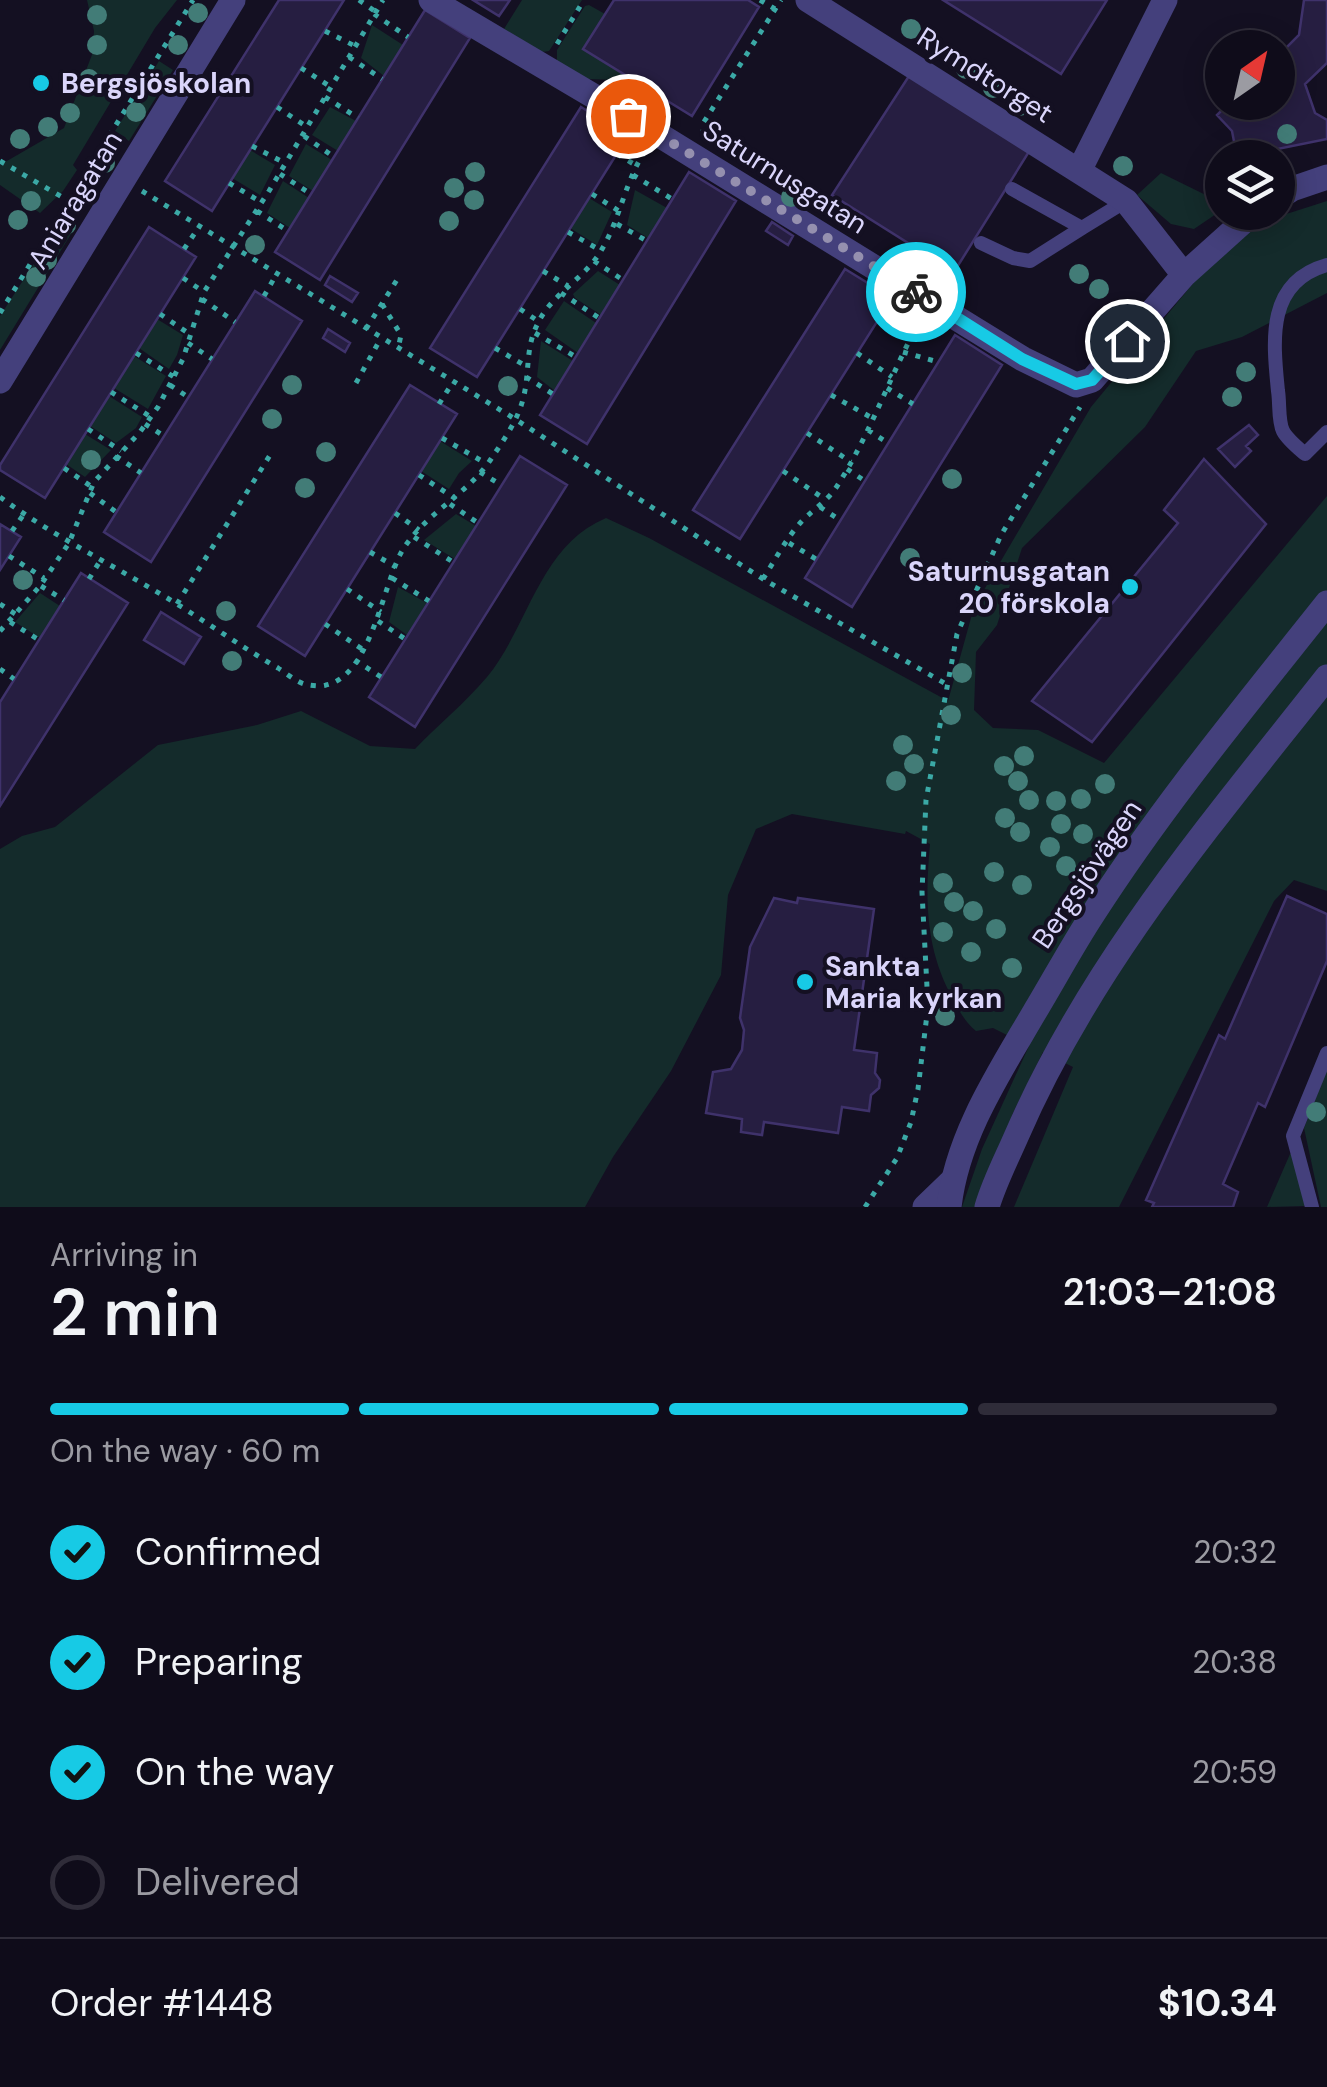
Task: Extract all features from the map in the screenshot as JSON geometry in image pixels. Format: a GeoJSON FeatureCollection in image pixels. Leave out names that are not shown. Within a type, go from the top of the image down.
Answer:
{"type":"FeatureCollection","features":[{"type":"Feature","properties":{"kind":"street","name":"Aniaragatan"},"geometry":{"type":"LineString","coordinates":[[0,381],[233,0]]}},
{"type":"Feature","properties":{"kind":"street","name":"Saturnusgatan"},"geometry":{"type":"LineString","coordinates":[[432,0],[1022,359],[1076,384]]}},
{"type":"Feature","properties":{"kind":"street","name":"Rymdtorget"},"geometry":{"type":"LineString","coordinates":[[808,0],[1126,200]]}},
{"type":"Feature","properties":{"kind":"street"},"geometry":{"type":"LineString","coordinates":[[1080,169],[1165,0]]}},
{"type":"Feature","properties":{"kind":"street"},"geometry":{"type":"LineString","coordinates":[[1295,188],[1327,177]]}},
{"type":"Feature","properties":{"kind":"street"},"geometry":{"type":"LineString","coordinates":[[1126,200],[1184,275]]}},
{"type":"Feature","properties":{"kind":"street"},"geometry":{"type":"LineString","coordinates":[[1076,384],[1092,380],[1184,275],[1234,230]]}},
{"type":"Feature","properties":{"kind":"street","name":"Bergsjövägen"},"geometry":{"type":"LineString","coordinates":[[951,1194],[996,1077],[1091,917],[1190,776],[1327,603]]}},
{"type":"Feature","properties":{"kind":"street"},"geometry":{"type":"LineString","coordinates":[[987,1207],[1034,1095],[1096,984],[1160,892],[1327,678]]}},
{"type":"Feature","properties":{"kind":"street"},"geometry":{"type":"LineString","coordinates":[[925,1207],[951,1194]]}},
{"type":"Feature","properties":{"kind":"lane"},"geometry":{"type":"LineString","coordinates":[[1012,189],[1082,228]]}},
{"type":"Feature","properties":{"kind":"lane"},"geometry":{"type":"LineString","coordinates":[[981,243],[1013,258],[1030,260],[1126,200]]}},
{"type":"Feature","properties":{"kind":"lane"},"geometry":{"type":"LineString","coordinates":[[1327,265],[1293,283],[1279,312],[1274,342],[1282,430],[1305,454],[1327,432]]}},
{"type":"Feature","properties":{"kind":"lane"},"geometry":{"type":"LineString","coordinates":[[1312,1207],[1293,1136],[1327,1054]]}},
{"type":"Feature","properties":{"kind":"path"},"geometry":{"type":"LineString","coordinates":[[0,313],[193,0]]}},
{"type":"Feature","properties":{"kind":"path"},"geometry":{"type":"LineString","coordinates":[[359,0],[408,37]]}},
{"type":"Feature","properties":{"kind":"path"},"geometry":{"type":"LineString","coordinates":[[0,632],[40,586],[69,543],[90,490],[151,417],[174,377],[203,296],[383,0]]}},
{"type":"Feature","properties":{"kind":"path"},"geometry":{"type":"LineString","coordinates":[[543,66],[584,0]]}},
{"type":"Feature","properties":{"kind":"path"},"geometry":{"type":"LineString","coordinates":[[760,0],[775,9]]}},
{"type":"Feature","properties":{"kind":"path"},"geometry":{"type":"LineString","coordinates":[[700,160],[706,149],[702,125],[780,0]]}},
{"type":"Feature","properties":{"kind":"path"},"geometry":{"type":"LineString","coordinates":[[325,31],[355,46]]}},
{"type":"Feature","properties":{"kind":"path"},"geometry":{"type":"LineString","coordinates":[[348,57],[382,79]]}},
{"type":"Feature","properties":{"kind":"path"},"geometry":{"type":"LineString","coordinates":[[301,68],[331,87]]}},
{"type":"Feature","properties":{"kind":"path"},"geometry":{"type":"LineString","coordinates":[[325,97],[358,118]]}},
{"type":"Feature","properties":{"kind":"path"},"geometry":{"type":"LineString","coordinates":[[277,107],[307,127]]}},
{"type":"Feature","properties":{"kind":"path"},"geometry":{"type":"LineString","coordinates":[[0,497],[69,543],[177,604],[304,684],[326,686],[346,675],[382,612],[402,552],[419,530],[456,499],[487,464],[515,419],[524,398],[526,366],[539,321],[601,251],[617,224],[632,175],[656,133]]}},
{"type":"Feature","properties":{"kind":"path"},"geometry":{"type":"LineString","coordinates":[[302,135],[334,156]]}},
{"type":"Feature","properties":{"kind":"path"},"geometry":{"type":"LineString","coordinates":[[252,146],[286,163]]}},
{"type":"Feature","properties":{"kind":"path"},"geometry":{"type":"LineString","coordinates":[[617,154],[637,166]]}},
{"type":"Feature","properties":{"kind":"path"},"geometry":{"type":"LineString","coordinates":[[0,161],[69,201]]}},
{"type":"Feature","properties":{"kind":"path"},"geometry":{"type":"LineString","coordinates":[[279,174],[312,194]]}},
{"type":"Feature","properties":{"kind":"path"},"geometry":{"type":"LineString","coordinates":[[632,175],[672,199]]}},
{"type":"Feature","properties":{"kind":"path"},"geometry":{"type":"LineString","coordinates":[[123,178],[515,419],[763,579],[946,684]]}},
{"type":"Feature","properties":{"kind":"path"},"geometry":{"type":"LineString","coordinates":[[230,183],[262,202]]}},
{"type":"Feature","properties":{"kind":"path"},"geometry":{"type":"LineString","coordinates":[[592,194],[620,212]]}},
{"type":"Feature","properties":{"kind":"path"},"geometry":{"type":"LineString","coordinates":[[257,211],[288,231]]}},
{"type":"Feature","properties":{"kind":"path"},"geometry":{"type":"LineString","coordinates":[[617,224],[647,241]]}},
{"type":"Feature","properties":{"kind":"path"},"geometry":{"type":"LineString","coordinates":[[184,250],[199,227]]}},
{"type":"Feature","properties":{"kind":"path"},"geometry":{"type":"LineString","coordinates":[[568,232],[601,251]]}},
{"type":"Feature","properties":{"kind":"path"},"geometry":{"type":"LineString","coordinates":[[594,261],[622,280]]}},
{"type":"Feature","properties":{"kind":"path"},"geometry":{"type":"LineString","coordinates":[[543,271],[568,286]]}},
{"type":"Feature","properties":{"kind":"path"},"geometry":{"type":"LineString","coordinates":[[264,296],[276,275]]}},
{"type":"Feature","properties":{"kind":"path"},"geometry":{"type":"LineString","coordinates":[[366,329],[400,275]]}},
{"type":"Feature","properties":{"kind":"path"},"geometry":{"type":"LineString","coordinates":[[183,278],[235,322]]}},
{"type":"Feature","properties":{"kind":"path"},"geometry":{"type":"LineString","coordinates":[[561,293],[600,318]]}},
{"type":"Feature","properties":{"kind":"path"},"geometry":{"type":"LineString","coordinates":[[763,579],[802,522],[828,501],[874,419],[930,301]]}},
{"type":"Feature","properties":{"kind":"path"},"geometry":{"type":"LineString","coordinates":[[382,304],[401,335],[398,349]]}},
{"type":"Feature","properties":{"kind":"path"},"geometry":{"type":"LineString","coordinates":[[520,309],[539,321]]}},
{"type":"Feature","properties":{"kind":"path"},"geometry":{"type":"LineString","coordinates":[[160,314],[212,359]]}},
{"type":"Feature","properties":{"kind":"path"},"geometry":{"type":"LineString","coordinates":[[881,315],[912,336]]}},
{"type":"Feature","properties":{"kind":"path"},"geometry":{"type":"LineString","coordinates":[[534,332],[576,357]]}},
{"type":"Feature","properties":{"kind":"path"},"geometry":{"type":"LineString","coordinates":[[356,383],[381,338]]}},
{"type":"Feature","properties":{"kind":"path"},"geometry":{"type":"LineString","coordinates":[[495,348],[526,366]]}},
{"type":"Feature","properties":{"kind":"path"},"geometry":{"type":"LineString","coordinates":[[903,352],[938,362]]}},
{"type":"Feature","properties":{"kind":"path"},"geometry":{"type":"LineString","coordinates":[[136,353],[174,377]]}},
{"type":"Feature","properties":{"kind":"path"},"geometry":{"type":"LineString","coordinates":[[857,353],[892,377]]}},
{"type":"Feature","properties":{"kind":"path"},"geometry":{"type":"LineString","coordinates":[[525,377],[553,394]]}},
{"type":"Feature","properties":{"kind":"path"},"geometry":{"type":"LineString","coordinates":[[440,404],[453,382]]}},
{"type":"Feature","properties":{"kind":"path"},"geometry":{"type":"LineString","coordinates":[[865,1207],[898,1158],[912,1122],[918,1089],[928,1006],[922,848],[928,783],[957,634],[994,548],[1080,409],[1076,384]]}},
{"type":"Feature","properties":{"kind":"path"},"geometry":{"type":"LineString","coordinates":[[169,385],[188,398]]}},
{"type":"Feature","properties":{"kind":"path"},"geometry":{"type":"LineString","coordinates":[[887,388],[912,404]]}},
{"type":"Feature","properties":{"kind":"path"},"geometry":{"type":"LineString","coordinates":[[111,392],[151,417]]}},
{"type":"Feature","properties":{"kind":"path"},"geometry":{"type":"LineString","coordinates":[[831,395],[874,419]]}},
{"type":"Feature","properties":{"kind":"path"},"geometry":{"type":"LineString","coordinates":[[146,424],[164,436]]}},
{"type":"Feature","properties":{"kind":"path"},"geometry":{"type":"LineString","coordinates":[[88,429],[140,473]]}},
{"type":"Feature","properties":{"kind":"path"},"geometry":{"type":"LineString","coordinates":[[868,430],[888,442]]}},
{"type":"Feature","properties":{"kind":"path"},"geometry":{"type":"LineString","coordinates":[[807,433],[865,481]]}},
{"type":"Feature","properties":{"kind":"path"},"geometry":{"type":"LineString","coordinates":[[442,438],[487,464]]}},
{"type":"Feature","properties":{"kind":"path"},"geometry":{"type":"LineString","coordinates":[[177,604],[272,452]]}},
{"type":"Feature","properties":{"kind":"path"},"geometry":{"type":"LineString","coordinates":[[64,468],[116,512]]}},
{"type":"Feature","properties":{"kind":"path"},"geometry":{"type":"LineString","coordinates":[[783,471],[828,501]]}},
{"type":"Feature","properties":{"kind":"path"},"geometry":{"type":"LineString","coordinates":[[480,472],[501,486]]}},
{"type":"Feature","properties":{"kind":"path"},"geometry":{"type":"LineString","coordinates":[[418,475],[456,499]]}},
{"type":"Feature","properties":{"kind":"path"},"geometry":{"type":"LineString","coordinates":[[450,504],[478,523]]}},
{"type":"Feature","properties":{"kind":"path"},"geometry":{"type":"LineString","coordinates":[[820,507],[840,520]]}},
{"type":"Feature","properties":{"kind":"path"},"geometry":{"type":"LineString","coordinates":[[394,513],[419,530]]}},
{"type":"Feature","properties":{"kind":"path"},"geometry":{"type":"LineString","coordinates":[[12,531],[24,514]]}},
{"type":"Feature","properties":{"kind":"path"},"geometry":{"type":"LineString","coordinates":[[414,536],[453,562]]}},
{"type":"Feature","properties":{"kind":"path"},"geometry":{"type":"LineString","coordinates":[[788,542],[816,559]]}},
{"type":"Feature","properties":{"kind":"path"},"geometry":{"type":"LineString","coordinates":[[370,552],[396,567]]}},
{"type":"Feature","properties":{"kind":"path"},"geometry":{"type":"LineString","coordinates":[[9,556],[45,579]]}},
{"type":"Feature","properties":{"kind":"path"},"geometry":{"type":"LineString","coordinates":[[89,579],[100,560]]}},
{"type":"Feature","properties":{"kind":"path"},"geometry":{"type":"LineString","coordinates":[[392,578],[429,601]]}},
{"type":"Feature","properties":{"kind":"path"},"geometry":{"type":"LineString","coordinates":[[40,586],[64,600]]}},
{"type":"Feature","properties":{"kind":"path"},"geometry":{"type":"LineString","coordinates":[[347,589],[382,612]]}},
{"type":"Feature","properties":{"kind":"path"},"geometry":{"type":"LineString","coordinates":[[0,604],[17,614]]}},
{"type":"Feature","properties":{"kind":"path"},"geometry":{"type":"LineString","coordinates":[[377,621],[405,639]]}},
{"type":"Feature","properties":{"kind":"path"},"geometry":{"type":"LineString","coordinates":[[10,622],[39,640]]}},
{"type":"Feature","properties":{"kind":"path"},"geometry":{"type":"LineString","coordinates":[[325,624],[362,649]]}},
{"type":"Feature","properties":{"kind":"path"},"geometry":{"type":"LineString","coordinates":[[355,660],[381,677]]}},
{"type":"Feature","properties":{"kind":"path"},"geometry":{"type":"LineString","coordinates":[[0,669],[14,679]]}},
{"type":"Feature","properties":{"kind":"green space"},"geometry":{"type":"Polygon","coordinates":[[[87,0],[177,0],[155,28],[73,165],[77,170],[63,191],[40,213],[0,185],[0,165],[64,128],[93,52],[94,31],[87,0]]]}},
{"type":"Feature","properties":{"kind":"green space"},"geometry":{"type":"Polygon","coordinates":[[[522,0],[582,0],[549,51],[542,52],[504,29],[522,0]]]}},
{"type":"Feature","properties":{"kind":"green space"},"geometry":{"type":"Polygon","coordinates":[[[589,5],[605,14],[584,50],[658,95],[618,80],[586,79],[557,61],[557,50],[589,5]]]}},
{"type":"Feature","properties":{"kind":"green space"},"geometry":{"type":"Polygon","coordinates":[[[372,25],[403,45],[384,76],[361,58],[372,25]]]}},
{"type":"Feature","properties":{"kind":"green space"},"geometry":{"type":"Polygon","coordinates":[[[159,61],[173,70],[129,141],[115,131],[159,61]]]}},
{"type":"Feature","properties":{"kind":"green space"},"geometry":{"type":"Polygon","coordinates":[[[330,107],[356,121],[338,151],[312,135],[330,107]]]}},
{"type":"Feature","properties":{"kind":"green space"},"geometry":{"type":"Polygon","coordinates":[[[306,144],[332,160],[313,191],[289,176],[306,144]]]}},
{"type":"Feature","properties":{"kind":"green space"},"geometry":{"type":"Polygon","coordinates":[[[250,150],[275,165],[260,195],[232,178],[250,150]]]}},
{"type":"Feature","properties":{"kind":"green space"},"geometry":{"type":"Polygon","coordinates":[[[1161,173],[1205,195],[1205,222],[1194,229],[1171,224],[1137,195],[1161,173]]]}},
{"type":"Feature","properties":{"kind":"green space"},"geometry":{"type":"Polygon","coordinates":[[[283,181],[309,198],[290,228],[267,213],[283,181]]]}},
{"type":"Feature","properties":{"kind":"green space"},"geometry":{"type":"Polygon","coordinates":[[[635,190],[667,208],[648,238],[627,225],[635,190]]]}},
{"type":"Feature","properties":{"kind":"green space"},"geometry":{"type":"Polygon","coordinates":[[[589,198],[612,212],[597,245],[570,228],[589,198]]]}},
{"type":"Feature","properties":{"kind":"green space"},"geometry":{"type":"Polygon","coordinates":[[[1327,201],[1327,293],[1242,337],[1196,351],[1145,427],[1022,548],[997,625],[976,652],[974,710],[993,728],[1038,730],[1104,763],[1327,496],[1327,891],[1294,880],[1274,901],[1119,1207],[1014,1207],[1073,1067],[1043,1052],[1013,1113],[977,1207],[962,1207],[982,1149],[1029,1046],[993,1028],[976,1031],[963,1016],[944,980],[929,923],[930,844],[906,831],[905,834],[792,814],[756,829],[728,895],[721,975],[671,1071],[613,1157],[585,1207],[0,1207],[0,849],[22,836],[55,827],[158,745],[257,725],[301,711],[370,746],[415,749],[487,677],[565,548],[583,531],[606,518],[948,701],[974,607],[1091,407],[1200,275],[1247,230],[1295,230],[1295,211],[1327,201]]]}},
{"type":"Feature","properties":{"kind":"green space"},"geometry":{"type":"Polygon","coordinates":[[[66,214],[73,220],[74,229],[0,350],[0,316],[66,214]]]}},
{"type":"Feature","properties":{"kind":"green space"},"geometry":{"type":"Polygon","coordinates":[[[598,271],[620,285],[601,315],[573,294],[598,271]]]}},
{"type":"Feature","properties":{"kind":"green space"},"geometry":{"type":"Polygon","coordinates":[[[564,301],[596,323],[578,353],[545,330],[564,301]]]}},
{"type":"Feature","properties":{"kind":"green space"},"geometry":{"type":"Polygon","coordinates":[[[157,319],[183,335],[169,369],[139,348],[157,319]]]}},
{"type":"Feature","properties":{"kind":"green space"},"geometry":{"type":"Polygon","coordinates":[[[541,341],[573,361],[555,391],[537,377],[541,341]]]}},
{"type":"Feature","properties":{"kind":"green space"},"geometry":{"type":"Polygon","coordinates":[[[134,356],[166,376],[148,409],[114,388],[134,356]]]}},
{"type":"Feature","properties":{"kind":"green space"},"geometry":{"type":"Polygon","coordinates":[[[109,396],[142,417],[136,428],[116,443],[90,426],[109,396]]]}},
{"type":"Feature","properties":{"kind":"green space"},"geometry":{"type":"Polygon","coordinates":[[[85,434],[111,450],[85,477],[66,464],[85,434]]]}},
{"type":"Feature","properties":{"kind":"green space"},"geometry":{"type":"Polygon","coordinates":[[[440,441],[472,461],[449,489],[421,471],[440,441]]]}},
{"type":"Feature","properties":{"kind":"green space"},"geometry":{"type":"Polygon","coordinates":[[[456,514],[476,526],[455,559],[424,540],[456,514]]]}},
{"type":"Feature","properties":{"kind":"green space"},"geometry":{"type":"Polygon","coordinates":[[[398,587],[427,603],[407,635],[389,622],[398,587]]]}},
{"type":"Feature","properties":{"kind":"green space"},"geometry":{"type":"Polygon","coordinates":[[[40,593],[60,606],[40,638],[15,622],[40,593]]]}},
{"type":"Feature","properties":{"kind":"green space"},"geometry":{"type":"Polygon","coordinates":[[[1327,1069],[1327,1207],[1321,1207],[1304,1128],[1327,1069]]]}},
{"type":"Feature","properties":{"kind":"green space"},"geometry":{"type":"Polygon","coordinates":[[[1290,1154],[1305,1206],[1267,1207],[1290,1154]]]}},
{"type":"Feature","properties":{"kind":"building"},"geometry":{"type":"Polygon","coordinates":[[[279,0],[344,0],[212,211],[165,181],[279,0]]]}},
{"type":"Feature","properties":{"kind":"building"},"geometry":{"type":"Polygon","coordinates":[[[473,0],[510,0],[499,16],[473,0]]]}},
{"type":"Feature","properties":{"kind":"building"},"geometry":{"type":"Polygon","coordinates":[[[614,0],[748,0],[759,7],[692,116],[583,49],[614,0]]]}},
{"type":"Feature","properties":{"kind":"building"},"geometry":{"type":"Polygon","coordinates":[[[943,0],[1107,0],[1061,74],[943,0]]]}},
{"type":"Feature","properties":{"kind":"building"},"geometry":{"type":"Polygon","coordinates":[[[1304,0],[1327,0],[1327,63],[1305,84],[1315,113],[1327,120],[1327,139],[1295,145],[1295,140],[1234,140],[1232,131],[1222,120],[1295,120],[1295,39],[1304,0]]]}},
{"type":"Feature","properties":{"kind":"building"},"geometry":{"type":"Polygon","coordinates":[[[425,10],[470,38],[320,280],[275,252],[425,10]]]}},
{"type":"Feature","properties":{"kind":"building"},"geometry":{"type":"Polygon","coordinates":[[[909,76],[1030,150],[954,272],[832,195],[909,76]]]}},
{"type":"Feature","properties":{"kind":"building"},"geometry":{"type":"Polygon","coordinates":[[[581,107],[628,136],[477,377],[430,348],[581,107]]]}},
{"type":"Feature","properties":{"kind":"building"},"geometry":{"type":"Polygon","coordinates":[[[689,172],[736,201],[587,444],[540,415],[689,172]]]}},
{"type":"Feature","properties":{"kind":"building"},"geometry":{"type":"Polygon","coordinates":[[[772,222],[793,236],[788,245],[766,231],[772,222]]]}},
{"type":"Feature","properties":{"kind":"building"},"geometry":{"type":"Polygon","coordinates":[[[149,227],[196,257],[45,498],[0,470],[0,465],[149,227]]]}},
{"type":"Feature","properties":{"kind":"building"},"geometry":{"type":"Polygon","coordinates":[[[845,269],[892,298],[740,539],[693,510],[845,269]]]}},
{"type":"Feature","properties":{"kind":"building"},"geometry":{"type":"Polygon","coordinates":[[[330,276],[358,293],[352,302],[325,285],[330,276]]]}},
{"type":"Feature","properties":{"kind":"building"},"geometry":{"type":"Polygon","coordinates":[[[255,291],[302,321],[151,562],[104,532],[255,291]]]}},
{"type":"Feature","properties":{"kind":"building"},"geometry":{"type":"Polygon","coordinates":[[[328,329],[350,343],[345,352],[323,338],[328,329]]]}},
{"type":"Feature","properties":{"kind":"building"},"geometry":{"type":"Polygon","coordinates":[[[955,335],[1002,365],[852,607],[805,578],[955,335]]]}},
{"type":"Feature","properties":{"kind":"building"},"geometry":{"type":"Polygon","coordinates":[[[410,385],[457,414],[305,656],[258,626],[410,385]]]}},
{"type":"Feature","properties":{"kind":"building"},"geometry":{"type":"Polygon","coordinates":[[[1249,425],[1258,435],[1246,446],[1251,451],[1235,467],[1218,449],[1249,425]]]}},
{"type":"Feature","properties":{"kind":"building"},"geometry":{"type":"Polygon","coordinates":[[[520,456],[567,485],[415,727],[369,697],[520,456]]]}},
{"type":"Feature","properties":{"kind":"building"},"geometry":{"type":"Polygon","coordinates":[[[1204,459],[1266,524],[1092,742],[1032,701],[1178,523],[1164,510],[1204,459]]]}},
{"type":"Feature","properties":{"kind":"building"},"geometry":{"type":"Polygon","coordinates":[[[0,524],[21,537],[0,570],[0,524]]]}},
{"type":"Feature","properties":{"kind":"building"},"geometry":{"type":"Polygon","coordinates":[[[81,573],[128,603],[0,806],[0,702],[81,573]]]}},
{"type":"Feature","properties":{"kind":"building"},"geometry":{"type":"Polygon","coordinates":[[[161,612],[201,637],[184,664],[144,640],[161,612]]]}},
{"type":"Feature","properties":{"kind":"building"},"geometry":{"type":"Polygon","coordinates":[[[1287,896],[1327,914],[1327,961],[1265,1107],[1258,1103],[1223,1184],[1238,1192],[1233,1207],[1152,1207],[1154,1203],[1146,1200],[1219,1035],[1225,1039],[1287,896]]]}},
{"type":"Feature","properties":{"kind":"building","name":"Sankta Maria kyrkan"},"geometry":{"type":"Polygon","coordinates":[[[774,898],[874,909],[854,1050],[877,1053],[875,1073],[880,1080],[879,1088],[871,1095],[869,1111],[842,1107],[838,1133],[764,1122],[762,1135],[741,1132],[742,1119],[706,1113],[713,1072],[731,1069],[742,1050],[744,1030],[740,1018],[750,947],[774,898]]]}},
{"type":"Feature","properties":{"kind":"way so far"},"geometry":{"type":"LineString","coordinates":[[628,116],[916,292]]}},
{"type":"Feature","properties":{"kind":"place","name":"Bergsjöskolan"},"geometry":{"type":"Point","coordinates":[41,83]}},
{"type":"Feature","properties":{"kind":"place","name":"Saturnusgatan 20 förskola"},"geometry":{"type":"Point","coordinates":[1130,587]}},
{"type":"Feature","properties":{"kind":"place","name":"Sankta Maria kyrkan"},"geometry":{"type":"Point","coordinates":[805,982]}},
{"type":"Feature","properties":{"kind":"route"},"geometry":{"type":"LineString","coordinates":[[916,292],[1022,359],[1060,380],[1076,384],[1092,380],[1127,341]]}}]}
